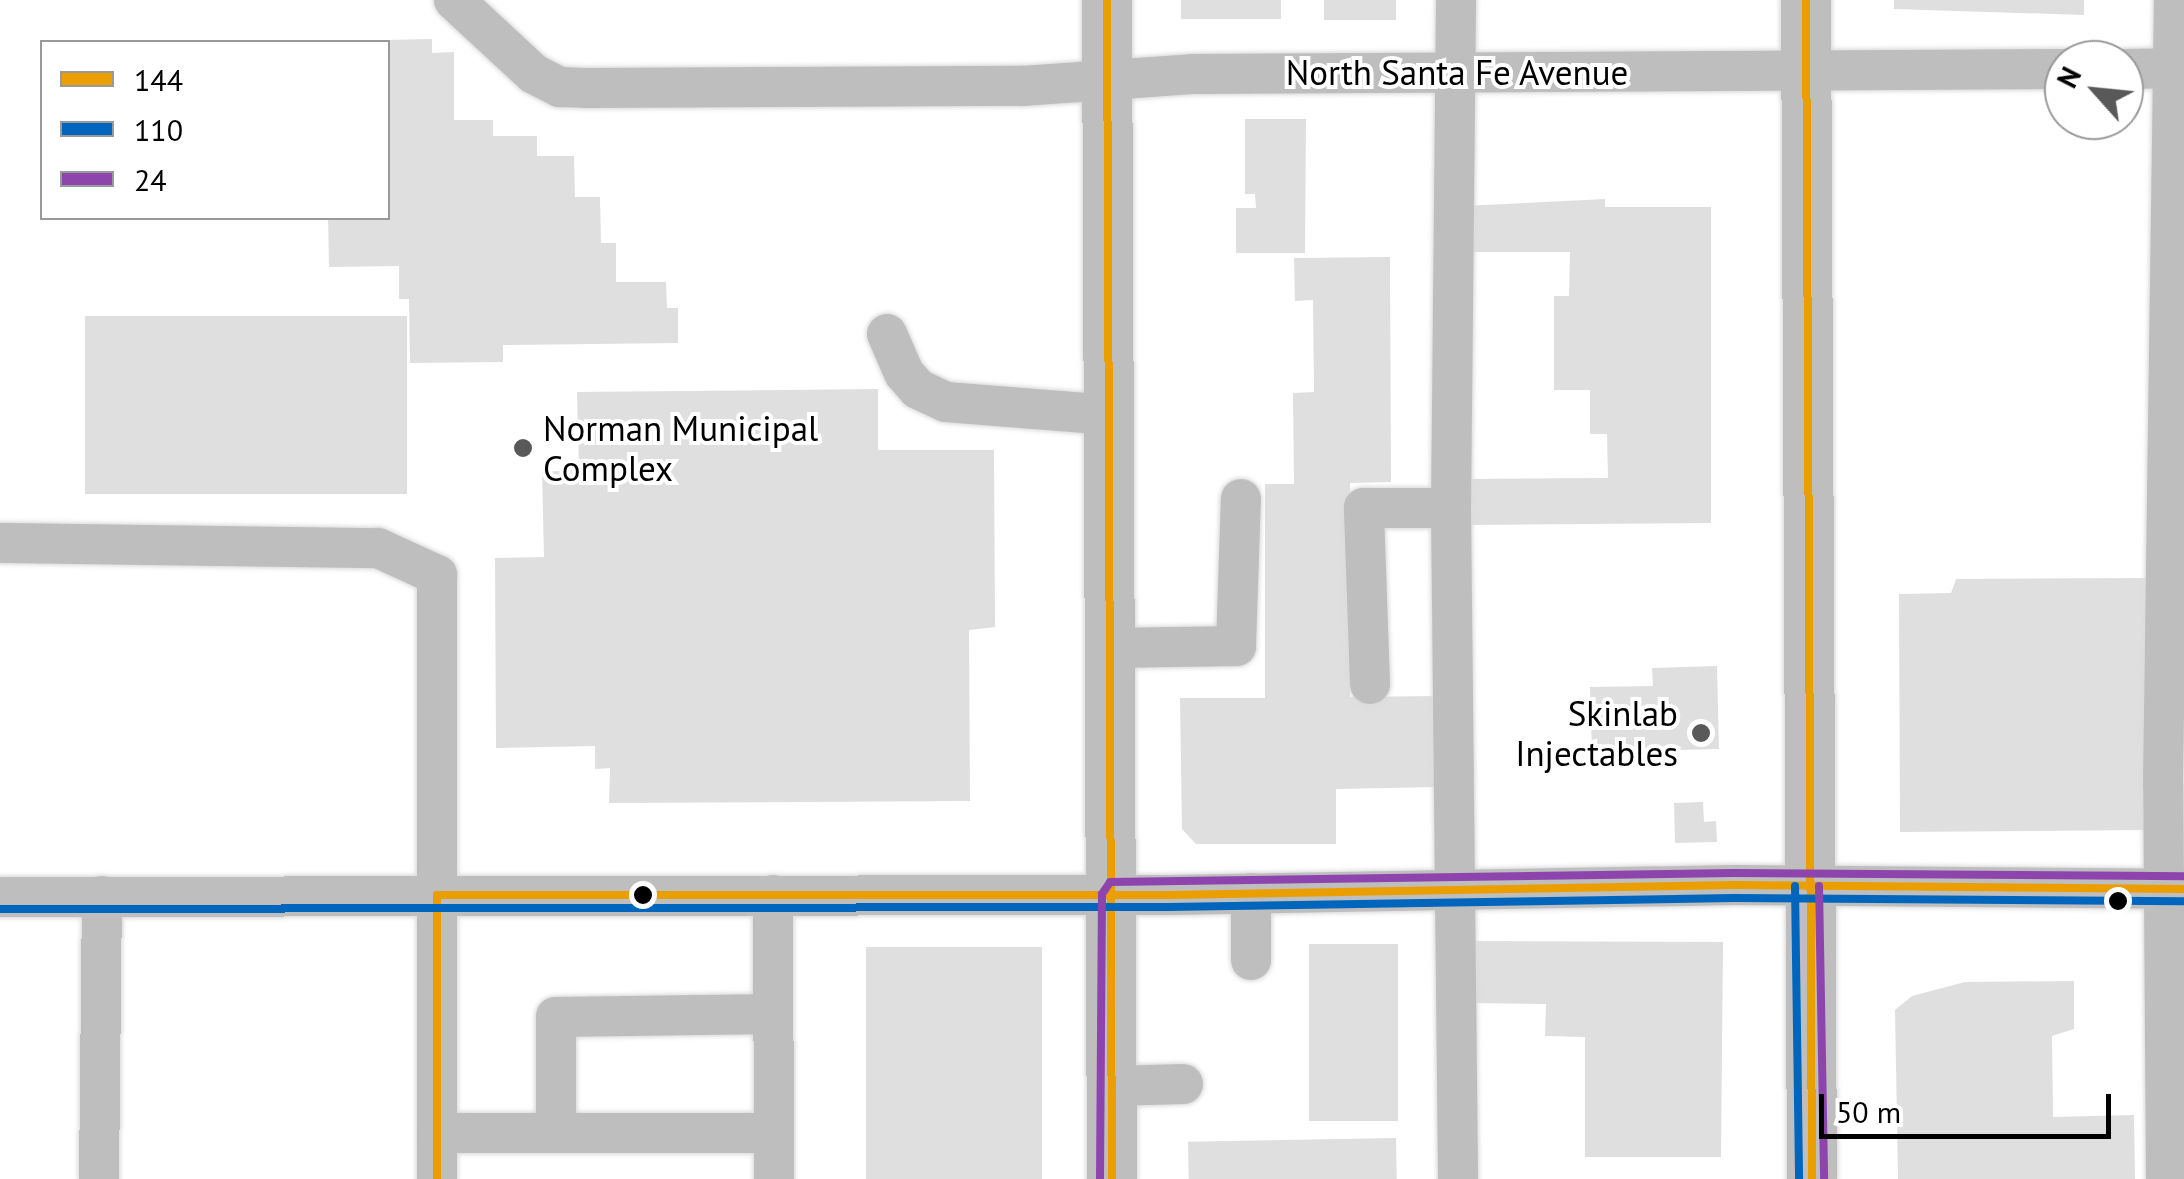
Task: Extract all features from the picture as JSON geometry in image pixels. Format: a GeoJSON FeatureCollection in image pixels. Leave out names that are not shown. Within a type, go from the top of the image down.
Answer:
{"type":"FeatureCollection","features":[{"type":"Feature","properties":{"kind":"main road"},"geometry":{"type":"LineString","coordinates":[[1107,0],[1113,648],[1112,1179]]}},
{"type":"Feature","properties":{"kind":"main road"},"geometry":{"type":"LineString","coordinates":[[1806,0],[1807,886],[1812,1179]]}},
{"type":"Feature","properties":{"kind":"street","name":"North Santa Fe Avenue"},"geometry":{"type":"LineString","coordinates":[[454,0],[534,74],[560,86],[1107,82],[1455,72],[2044,69]]}},
{"type":"Feature","properties":{"kind":"street"},"geometry":{"type":"LineString","coordinates":[[1456,0],[1450,508],[1458,1179]]}},
{"type":"Feature","properties":{"kind":"street"},"geometry":{"type":"LineString","coordinates":[[2166,1179],[2174,888],[2179,68],[2174,0]]}},
{"type":"Feature","properties":{"kind":"street"},"geometry":{"type":"LineString","coordinates":[[2144,68],[2179,68]]}},
{"type":"Feature","properties":{"kind":"street"},"geometry":{"type":"LineString","coordinates":[[888,334],[904,373],[918,389],[946,402],[1110,416]]}},
{"type":"Feature","properties":{"kind":"street"},"geometry":{"type":"LineString","coordinates":[[1113,648],[1236,646],[1241,499]]}},
{"type":"Feature","properties":{"kind":"street"},"geometry":{"type":"LineString","coordinates":[[1370,684],[1364,508],[1450,508]]}},
{"type":"Feature","properties":{"kind":"street"},"geometry":{"type":"LineString","coordinates":[[0,543],[378,548],[437,576],[437,1179]]}},
{"type":"Feature","properties":{"kind":"street"},"geometry":{"type":"LineString","coordinates":[[0,897],[1114,894],[1807,886],[2174,888]]}},
{"type":"Feature","properties":{"kind":"street"},"geometry":{"type":"LineString","coordinates":[[1251,893],[1251,960]]}},
{"type":"Feature","properties":{"kind":"street"},"geometry":{"type":"LineString","coordinates":[[772,895],[774,1179]]}},
{"type":"Feature","properties":{"kind":"street"},"geometry":{"type":"LineString","coordinates":[[99,1179],[102,896]]}},
{"type":"Feature","properties":{"kind":"street"},"geometry":{"type":"LineString","coordinates":[[556,1133],[556,1017],[773,1014]]}},
{"type":"Feature","properties":{"kind":"street"},"geometry":{"type":"LineString","coordinates":[[1112,1086],[1183,1084]]}},
{"type":"Feature","properties":{"kind":"street"},"geometry":{"type":"LineString","coordinates":[[437,1133],[774,1133]]}},
{"type":"Feature","properties":{"kind":"building"},"geometry":{"type":"Polygon","coordinates":[[[1181,0],[1281,0],[1281,19],[1181,19],[1181,0]]]}},
{"type":"Feature","properties":{"kind":"building"},"geometry":{"type":"Polygon","coordinates":[[[1324,0],[1396,0],[1396,20],[1324,20],[1324,0]]]}},
{"type":"Feature","properties":{"kind":"building"},"geometry":{"type":"Polygon","coordinates":[[[1894,0],[2084,0],[2084,15],[1894,9],[1894,0]]]}},
{"type":"Feature","properties":{"kind":"building"},"geometry":{"type":"Polygon","coordinates":[[[432,39],[432,53],[454,52],[454,120],[493,120],[493,136],[537,136],[537,156],[574,156],[575,197],[600,197],[601,243],[616,243],[616,282],[666,282],[667,308],[678,308],[678,343],[503,345],[503,362],[410,363],[409,299],[399,299],[399,266],[329,267],[328,220],[390,220],[388,40],[432,39]]]}},
{"type":"Feature","properties":{"kind":"building"},"geometry":{"type":"Polygon","coordinates":[[[1245,119],[1306,119],[1305,253],[1236,253],[1236,208],[1256,208],[1255,194],[1245,194],[1245,119]]]}},
{"type":"Feature","properties":{"kind":"building"},"geometry":{"type":"Polygon","coordinates":[[[1605,199],[1605,207],[1711,207],[1711,523],[1464,525],[1464,479],[1608,478],[1607,434],[1590,434],[1590,390],[1554,390],[1554,296],[1569,296],[1570,252],[1463,252],[1463,206],[1605,199]]]}},
{"type":"Feature","properties":{"kind":"building"},"geometry":{"type":"Polygon","coordinates":[[[1390,257],[1391,482],[1350,483],[1350,697],[1437,696],[1437,787],[1336,789],[1336,844],[1196,844],[1182,829],[1180,698],[1265,698],[1265,484],[1294,484],[1293,393],[1314,392],[1313,300],[1295,301],[1294,258],[1390,257]]]}},
{"type":"Feature","properties":{"kind":"building"},"geometry":{"type":"Polygon","coordinates":[[[85,316],[407,316],[407,494],[85,494],[85,316]]]}},
{"type":"Feature","properties":{"kind":"building"},"geometry":{"type":"Polygon","coordinates":[[[878,389],[878,450],[994,450],[995,627],[969,630],[970,801],[609,803],[610,768],[595,769],[595,746],[496,748],[495,558],[544,557],[542,472],[579,470],[577,392],[878,389]]]}},
{"type":"Feature","properties":{"kind":"building"},"geometry":{"type":"Polygon","coordinates":[[[2147,578],[2147,830],[1900,832],[1899,594],[1951,593],[1956,579],[2147,578]]]}},
{"type":"Feature","properties":{"kind":"building"},"geometry":{"type":"Polygon","coordinates":[[[1717,666],[1719,749],[1592,752],[1590,687],[1653,686],[1652,668],[1717,666]]]}},
{"type":"Feature","properties":{"kind":"building"},"geometry":{"type":"Polygon","coordinates":[[[1703,802],[1704,822],[1716,821],[1717,842],[1675,843],[1674,803],[1703,802]]]}},
{"type":"Feature","properties":{"kind":"building"},"geometry":{"type":"Polygon","coordinates":[[[1469,941],[1723,942],[1721,1157],[1585,1157],[1585,1037],[1545,1036],[1546,1004],[1469,1003],[1469,941]]]}},
{"type":"Feature","properties":{"kind":"building"},"geometry":{"type":"Polygon","coordinates":[[[1309,944],[1398,944],[1398,1121],[1309,1121],[1309,944]]]}},
{"type":"Feature","properties":{"kind":"building"},"geometry":{"type":"Polygon","coordinates":[[[866,947],[1042,947],[1042,1179],[866,1179],[866,947]]]}},
{"type":"Feature","properties":{"kind":"building"},"geometry":{"type":"Polygon","coordinates":[[[2074,981],[2074,1029],[2052,1036],[2053,1117],[2134,1115],[2135,1179],[1898,1179],[1895,1010],[1912,996],[1965,982],[2074,981]]]}},
{"type":"Feature","properties":{"kind":"building"},"geometry":{"type":"Polygon","coordinates":[[[1396,1138],[1397,1179],[1189,1179],[1188,1142],[1396,1138]]]}},
{"type":"Feature","properties":{"kind":"transit line","name":"144"},"geometry":{"type":"LineString","coordinates":[[1107,0],[1112,1179]]}},
{"type":"Feature","properties":{"kind":"transit line","name":"144"},"geometry":{"type":"LineString","coordinates":[[1806,0],[1812,1179]]}},
{"type":"Feature","properties":{"kind":"transit line","name":"24"},"geometry":{"type":"LineString","coordinates":[[1100,1179],[1102,894],[1110,882],[1734,873],[2184,876]]}},
{"type":"Feature","properties":{"kind":"transit line","name":"144"},"geometry":{"type":"LineString","coordinates":[[437,1179],[437,895],[1169,895],[1734,885],[2184,889]]}},
{"type":"Feature","properties":{"kind":"transit line","name":"110"},"geometry":{"type":"LineString","coordinates":[[1795,886],[1799,1179]]}},
{"type":"Feature","properties":{"kind":"transit line","name":"24"},"geometry":{"type":"LineString","coordinates":[[1819,886],[1824,1179]]}},
{"type":"Feature","properties":{"kind":"transit line","name":"110"},"geometry":{"type":"LineString","coordinates":[[0,909],[1169,907],[1734,898],[2184,901]]}},
{"type":"Feature","properties":{"kind":"place","name":"Norman Municipal Complex"},"geometry":{"type":"Point","coordinates":[523,448]}},
{"type":"Feature","properties":{"kind":"place","name":"Skinlab Injectables"},"geometry":{"type":"Point","coordinates":[1701,733]}}]}
